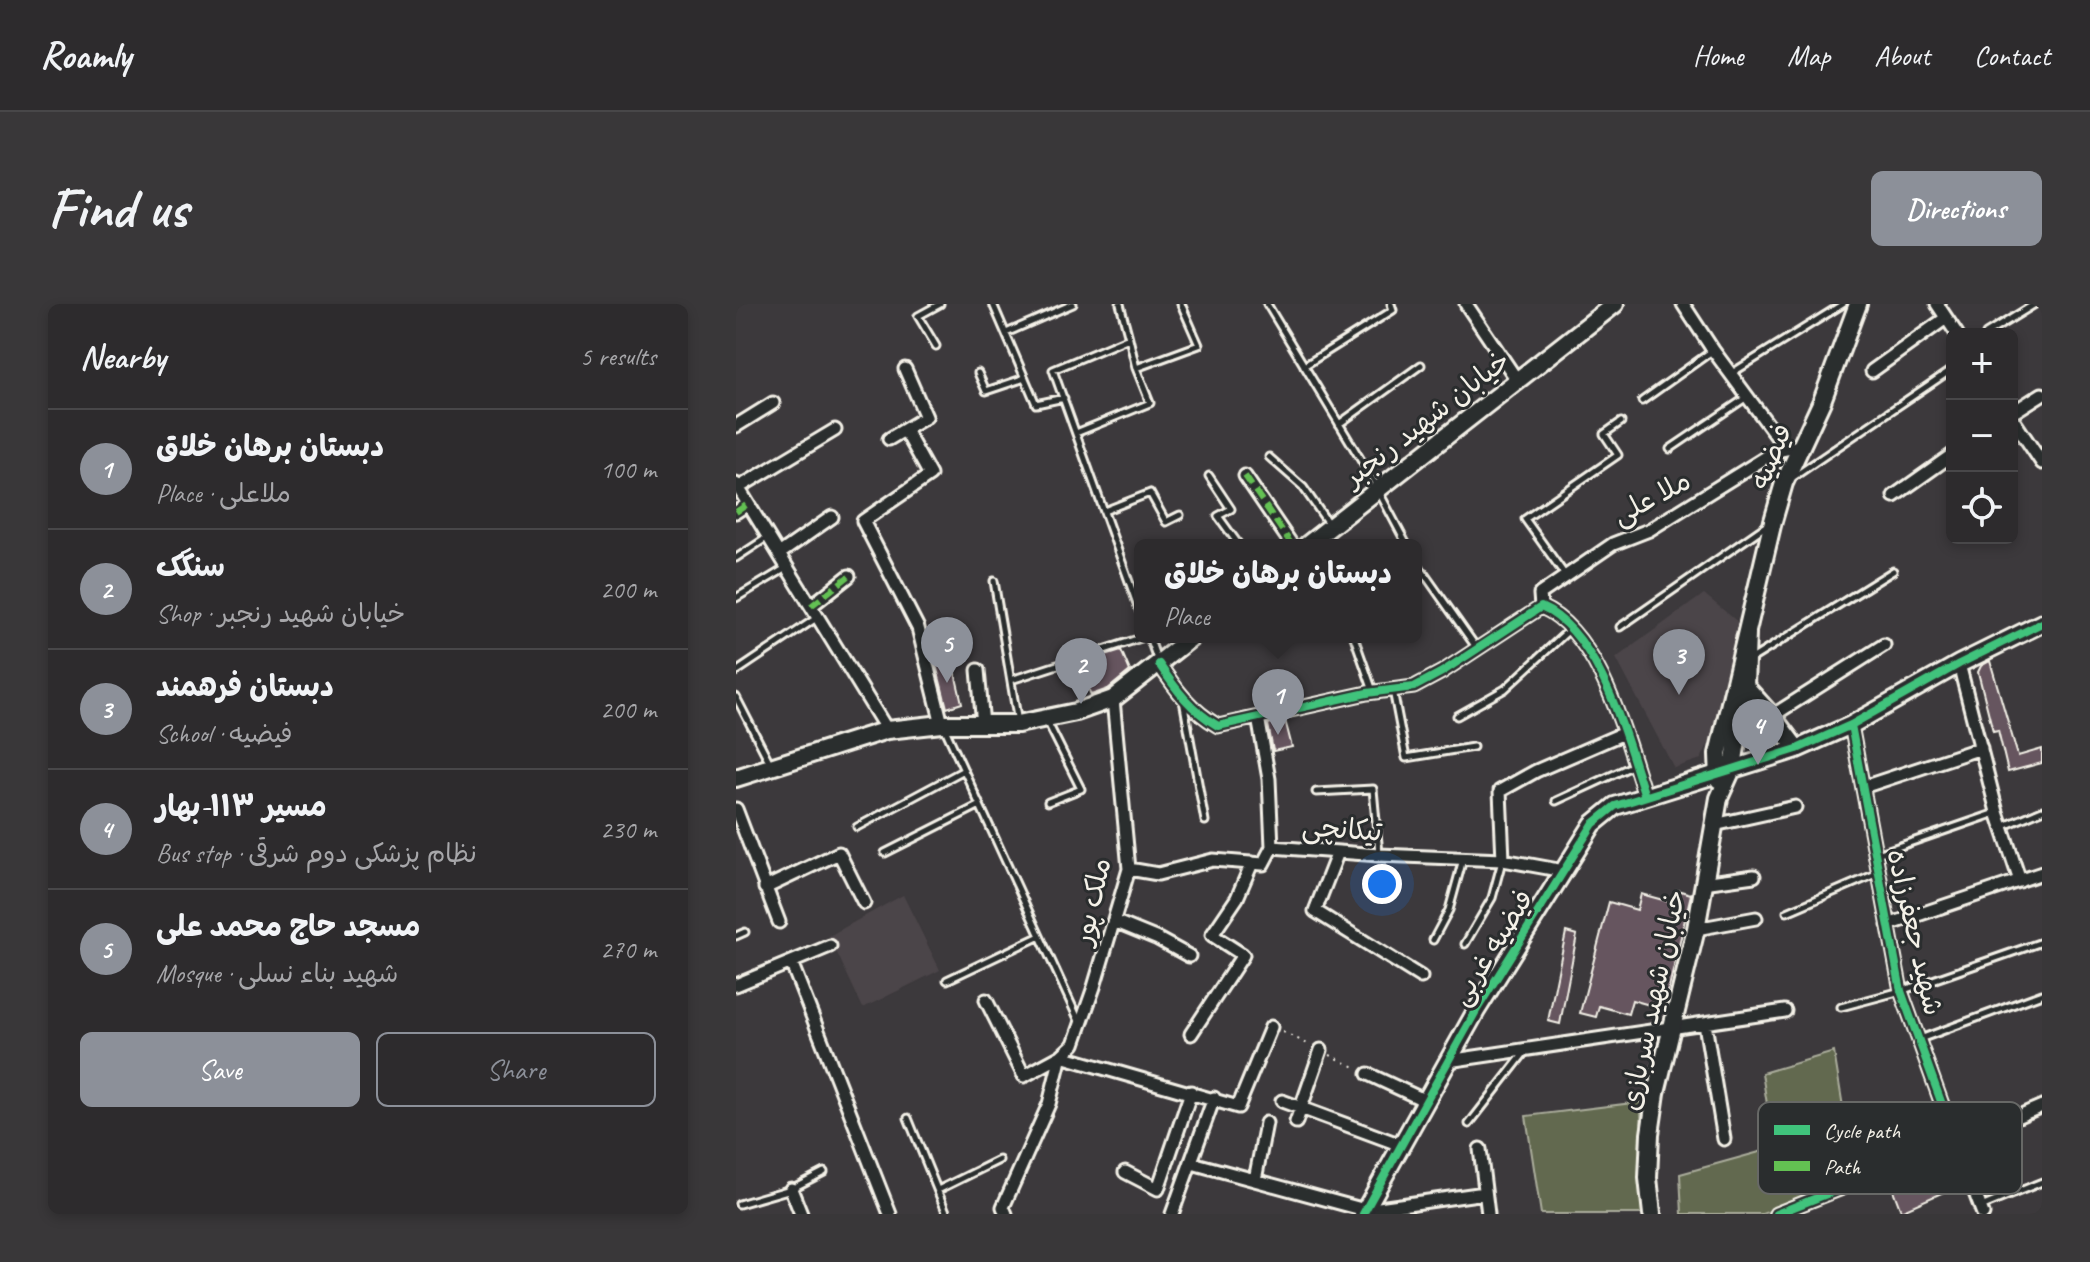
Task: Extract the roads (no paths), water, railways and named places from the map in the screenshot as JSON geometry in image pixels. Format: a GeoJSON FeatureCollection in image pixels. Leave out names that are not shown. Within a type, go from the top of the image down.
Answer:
{"type":"FeatureCollection","features":[{"type":"Feature","properties":{"kind":"street"},"geometry":{"type":"LineString","coordinates":[[1466,304],[1517,380]]}},
{"type":"Feature","properties":{"kind":"street","name":"خیابان شهید رنجبر"},"geometry":{"type":"LineString","coordinates":[[1315,539],[1615,304]]}},
{"type":"Feature","properties":{"kind":"street","name":"فیضیه"},"geometry":{"type":"LineString","coordinates":[[1726,770],[1718,754],[1793,447],[1822,401],[1858,304]]}},
{"type":"Feature","properties":{"kind":"street"},"geometry":{"type":"LineString","coordinates":[[1937,304],[1953,328]]}},
{"type":"Feature","properties":{"kind":"street"},"geometry":{"type":"LineString","coordinates":[[1689,306],[1713,350],[1748,397],[1793,447]]}},
{"type":"Feature","properties":{"kind":"street"},"geometry":{"type":"LineString","coordinates":[[1872,371],[1946,318]]}},
{"type":"Feature","properties":{"kind":"street"},"geometry":{"type":"LineString","coordinates":[[889,439],[926,417],[905,369]]}},
{"type":"Feature","properties":{"kind":"street"},"geometry":{"type":"LineString","coordinates":[[2018,411],[2042,394]]}},
{"type":"Feature","properties":{"kind":"street"},"geometry":{"type":"LineString","coordinates":[[736,426],[773,403]]}},
{"type":"Feature","properties":{"kind":"street"},"geometry":{"type":"LineString","coordinates":[[2018,425],[2042,463]]}},
{"type":"Feature","properties":{"kind":"street"},"geometry":{"type":"LineString","coordinates":[[835,430],[737,486],[887,730]]}},
{"type":"Feature","properties":{"kind":"street"},"geometry":{"type":"LineString","coordinates":[[905,430],[930,475],[863,521],[918,628],[942,724]]}},
{"type":"Feature","properties":{"kind":"street","name":"ملا علی"},"geometry":{"type":"LineString","coordinates":[[1159,664],[1183,699],[1201,716],[1218,726],[1373,692],[1414,687],[1541,607],[1540,594],[1613,544],[1649,530],[1776,451],[1793,447]]}},
{"type":"Feature","properties":{"kind":"street"},"geometry":{"type":"LineString","coordinates":[[1894,496],[1946,459]]}},
{"type":"Feature","properties":{"kind":"street"},"geometry":{"type":"LineString","coordinates":[[1245,476],[1288,539]]}},
{"type":"Feature","properties":{"kind":"street"},"geometry":{"type":"LineString","coordinates":[[736,512],[748,504]]}},
{"type":"Feature","properties":{"kind":"street"},"geometry":{"type":"LineString","coordinates":[[779,554],[832,517]]}},
{"type":"Feature","properties":{"kind":"street"},"geometry":{"type":"LineString","coordinates":[[811,606],[849,576]]}},
{"type":"Feature","properties":{"kind":"street"},"geometry":{"type":"LineString","coordinates":[[1541,607],[1553,612],[1571,628],[1597,666],[1617,708],[1645,796]]}},
{"type":"Feature","properties":{"kind":"street","name":"فیضیه غربی"},"geometry":{"type":"LineString","coordinates":[[1372,1211],[1401,1145],[1476,1011],[1593,824],[1615,806],[1797,749],[1851,725],[1959,664],[2042,623]]}},
{"type":"Feature","properties":{"kind":"street","name":"فیضیه"},"geometry":{"type":"LineString","coordinates":[[1719,798],[1745,686],[1747,633]]}},
{"type":"Feature","properties":{"kind":"street"},"geometry":{"type":"LineString","coordinates":[[736,778],[887,730],[942,724],[1018,724],[1046,720],[1113,699],[1185,643]]}},
{"type":"Feature","properties":{"kind":"street"},"geometry":{"type":"LineString","coordinates":[[1772,716],[1884,645]]}},
{"type":"Feature","properties":{"kind":"street"},"geometry":{"type":"LineString","coordinates":[[1959,664],[2001,827],[2020,881]]}},
{"type":"Feature","properties":{"kind":"street"},"geometry":{"type":"LineString","coordinates":[[978,670],[983,725]]}},
{"type":"Feature","properties":{"kind":"street"},"geometry":{"type":"LineString","coordinates":[[1745,686],[1797,749]]}},
{"type":"Feature","properties":{"kind":"street","name":"ملک پور"},"geometry":{"type":"LineString","coordinates":[[1061,1056],[1074,1044],[1081,1025],[1129,869],[1113,699]]}},
{"type":"Feature","properties":{"kind":"street"},"geometry":{"type":"LineString","coordinates":[[1258,717],[1269,779],[1272,847]]}},
{"type":"Feature","properties":{"kind":"street","name":"شهید جعفرزاده"},"geometry":{"type":"LineString","coordinates":[[1851,725],[1901,991],[1941,1102]]}},
{"type":"Feature","properties":{"kind":"street"},"geometry":{"type":"LineString","coordinates":[[1503,860],[1500,791],[1536,771],[1624,733]]}},
{"type":"Feature","properties":{"kind":"street"},"geometry":{"type":"LineString","coordinates":[[1863,787],[1981,748]]}},
{"type":"Feature","properties":{"kind":"street","name":"خیابان شهید سربازی"},"geometry":{"type":"LineString","coordinates":[[1652,1214],[1648,1178],[1656,1093],[1696,929],[1719,798]]}},
{"type":"Feature","properties":{"kind":"street"},"geometry":{"type":"LineString","coordinates":[[1714,825],[1795,807]]}},
{"type":"Feature","properties":{"kind":"street"},"geometry":{"type":"LineString","coordinates":[[736,809],[779,922]]}},
{"type":"Feature","properties":{"kind":"street","name":"تیکانچی"},"geometry":{"type":"LineString","coordinates":[[1252,863],[1263,864],[1272,847],[1503,860],[1564,871]]}},
{"type":"Feature","properties":{"kind":"street"},"geometry":{"type":"LineString","coordinates":[[1338,852],[1315,911],[1421,977]]}},
{"type":"Feature","properties":{"kind":"street"},"geometry":{"type":"LineString","coordinates":[[765,888],[839,853],[864,903]]}},
{"type":"Feature","properties":{"kind":"street"},"geometry":{"type":"LineString","coordinates":[[1129,869],[1158,874],[1213,860],[1252,863],[1237,898],[1212,935],[1243,955],[1191,1034]]}},
{"type":"Feature","properties":{"kind":"street"},"geometry":{"type":"LineString","coordinates":[[1888,925],[2042,873]]}},
{"type":"Feature","properties":{"kind":"street"},"geometry":{"type":"LineString","coordinates":[[1703,883],[1754,876]]}},
{"type":"Feature","properties":{"kind":"street"},"geometry":{"type":"LineString","coordinates":[[1696,929],[1756,918]]}},
{"type":"Feature","properties":{"kind":"street"},"geometry":{"type":"LineString","coordinates":[[1114,921],[1189,956]]}},
{"type":"Feature","properties":{"kind":"street"},"geometry":{"type":"LineString","coordinates":[[736,985],[830,946]]}},
{"type":"Feature","properties":{"kind":"street"},"geometry":{"type":"LineString","coordinates":[[791,962],[890,1214]]}},
{"type":"Feature","properties":{"kind":"street"},"geometry":{"type":"LineString","coordinates":[[986,1000],[1024,1076],[1061,1056],[1238,1107],[1271,1027]]}},
{"type":"Feature","properties":{"kind":"street"},"geometry":{"type":"LineString","coordinates":[[1448,1061],[1785,1011]]}},
{"type":"Feature","properties":{"kind":"street"},"geometry":{"type":"LineString","coordinates":[[1705,1024],[1724,1139]]}},
{"type":"Feature","properties":{"kind":"street"},"geometry":{"type":"LineString","coordinates":[[1296,1122],[1321,1050]]}},
{"type":"Feature","properties":{"kind":"street"},"geometry":{"type":"LineString","coordinates":[[1005,1210],[1049,1104],[1061,1056]]}},
{"type":"Feature","properties":{"kind":"street"},"geometry":{"type":"LineString","coordinates":[[1368,1074],[1426,1101]]}},
{"type":"Feature","properties":{"kind":"street"},"geometry":{"type":"LineString","coordinates":[[1125,1172],[1158,1189],[1191,1092]]}},
{"type":"Feature","properties":{"kind":"street"},"geometry":{"type":"LineString","coordinates":[[1172,1214],[1214,1098]]}},
{"type":"Feature","properties":{"kind":"street"},"geometry":{"type":"LineString","coordinates":[[1282,1101],[1401,1145]]}},
{"type":"Feature","properties":{"kind":"street"},"geometry":{"type":"LineString","coordinates":[[2022,1115],[2042,1106]]}},
{"type":"Feature","properties":{"kind":"street"},"geometry":{"type":"LineString","coordinates":[[1255,1180],[1266,1123]]}},
{"type":"Feature","properties":{"kind":"street"},"geometry":{"type":"LineString","coordinates":[[1480,1149],[1488,1214]]}},
{"type":"Feature","properties":{"kind":"street"},"geometry":{"type":"LineString","coordinates":[[1192,1163],[1372,1211],[1485,1193]]}},
{"type":"Feature","properties":{"kind":"street"},"geometry":{"type":"LineString","coordinates":[[791,1189],[801,1214]]}},
{"type":"Feature","properties":{"kind":"street"},"geometry":{"type":"LineString","coordinates":[[1776,1214],[1827,1194]]}},
{"type":"Feature","properties":{"kind":"lane"},"geometry":{"type":"LineString","coordinates":[[936,346],[918,316],[940,304]]}},
{"type":"Feature","properties":{"kind":"lane"},"geometry":{"type":"LineString","coordinates":[[993,304],[1036,404],[1064,398]]}},
{"type":"Feature","properties":{"kind":"lane"},"geometry":{"type":"LineString","coordinates":[[1006,333],[1073,304]]}},
{"type":"Feature","properties":{"kind":"lane"},"geometry":{"type":"LineString","coordinates":[[1076,433],[1150,403],[1136,368],[1120,304]]}},
{"type":"Feature","properties":{"kind":"lane"},"geometry":{"type":"LineString","coordinates":[[1136,368],[1199,345],[1181,304]]}},
{"type":"Feature","properties":{"kind":"lane"},"geometry":{"type":"LineString","coordinates":[[1267,304],[1378,489],[1404,539]]}},
{"type":"Feature","properties":{"kind":"lane"},"geometry":{"type":"LineString","coordinates":[[1304,366],[1393,310],[1391,304]]}},
{"type":"Feature","properties":{"kind":"lane"},"geometry":{"type":"LineString","coordinates":[[1731,374],[1843,304]]}},
{"type":"Feature","properties":{"kind":"lane"},"geometry":{"type":"LineString","coordinates":[[1996,328],[2035,304]]}},
{"type":"Feature","properties":{"kind":"lane"},"geometry":{"type":"LineString","coordinates":[[1129,338],[1053,370],[1134,595]]}},
{"type":"Feature","properties":{"kind":"lane"},"geometry":{"type":"LineString","coordinates":[[1642,401],[1713,350]]}},
{"type":"Feature","properties":{"kind":"lane"},"geometry":{"type":"LineString","coordinates":[[1339,424],[1421,365]]}},
{"type":"Feature","properties":{"kind":"lane"},"geometry":{"type":"LineString","coordinates":[[978,373],[986,391],[1025,378]]}},
{"type":"Feature","properties":{"kind":"lane"},"geometry":{"type":"LineString","coordinates":[[1784,483],[1946,373]]}},
{"type":"Feature","properties":{"kind":"lane"},"geometry":{"type":"LineString","coordinates":[[1670,449],[1748,397]]}},
{"type":"Feature","properties":{"kind":"lane"},"geometry":{"type":"LineString","coordinates":[[1566,576],[1525,519],[1618,455],[1604,434],[1621,422]]}},
{"type":"Feature","properties":{"kind":"lane"},"geometry":{"type":"LineString","coordinates":[[1269,457],[1303,487],[1330,527]]}},
{"type":"Feature","properties":{"kind":"lane"},"geometry":{"type":"LineString","coordinates":[[1209,476],[1231,509],[1218,516],[1235,539]]}},
{"type":"Feature","properties":{"kind":"lane"},"geometry":{"type":"LineString","coordinates":[[1104,511],[1150,493],[1166,522],[1180,515]]}},
{"type":"Feature","properties":{"kind":"lane"},"geometry":{"type":"LineString","coordinates":[[1620,627],[1773,521]]}},
{"type":"Feature","properties":{"kind":"lane"},"geometry":{"type":"LineString","coordinates":[[736,558],[768,537]]}},
{"type":"Feature","properties":{"kind":"lane"},"geometry":{"type":"LineString","coordinates":[[736,598],[787,567]]}},
{"type":"Feature","properties":{"kind":"lane"},"geometry":{"type":"LineString","coordinates":[[1422,571],[1476,648]]}},
{"type":"Feature","properties":{"kind":"lane"},"geometry":{"type":"LineString","coordinates":[[1746,663],[1893,571]]}},
{"type":"Feature","properties":{"kind":"lane"},"geometry":{"type":"LineString","coordinates":[[994,581],[1018,724]]}},
{"type":"Feature","properties":{"kind":"lane"},"geometry":{"type":"LineString","coordinates":[[736,672],[818,617]]}},
{"type":"Feature","properties":{"kind":"lane"},"geometry":{"type":"LineString","coordinates":[[1457,716],[1505,689],[1571,628]]}},
{"type":"Feature","properties":{"kind":"lane"},"geometry":{"type":"LineString","coordinates":[[1011,680],[1134,640]]}},
{"type":"Feature","properties":{"kind":"lane"},"geometry":{"type":"LineString","coordinates":[[1151,643],[1159,664]]}},
{"type":"Feature","properties":{"kind":"lane"},"geometry":{"type":"LineString","coordinates":[[1356,643],[1373,692]]}},
{"type":"Feature","properties":{"kind":"lane"},"geometry":{"type":"LineString","coordinates":[[1393,689],[1406,758],[1473,747]]}},
{"type":"Feature","properties":{"kind":"lane"},"geometry":{"type":"LineString","coordinates":[[736,697],[772,766]]}},
{"type":"Feature","properties":{"kind":"lane"},"geometry":{"type":"LineString","coordinates":[[1183,699],[1205,821]]}},
{"type":"Feature","properties":{"kind":"lane"},"geometry":{"type":"LineString","coordinates":[[1046,720],[1081,789],[1048,802]]}},
{"type":"Feature","properties":{"kind":"lane"},"geometry":{"type":"LineString","coordinates":[[942,724],[1081,1025]]}},
{"type":"Feature","properties":{"kind":"lane"},"geometry":{"type":"LineString","coordinates":[[1556,801],[1635,764]]}},
{"type":"Feature","properties":{"kind":"lane"},"geometry":{"type":"LineString","coordinates":[[857,827],[964,770]]}},
{"type":"Feature","properties":{"kind":"lane"},"geometry":{"type":"LineString","coordinates":[[1316,792],[1373,789],[1379,855]]}},
{"type":"Feature","properties":{"kind":"lane"},"geometry":{"type":"LineString","coordinates":[[885,853],[980,805]]}},
{"type":"Feature","properties":{"kind":"lane"},"geometry":{"type":"LineString","coordinates":[[2001,827],[2042,810]]}},
{"type":"Feature","properties":{"kind":"lane"},"geometry":{"type":"LineString","coordinates":[[1875,854],[1997,812]]}},
{"type":"Feature","properties":{"kind":"lane"},"geometry":{"type":"LineString","coordinates":[[1433,940],[1449,910],[1463,858]]}},
{"type":"Feature","properties":{"kind":"lane"},"geometry":{"type":"LineString","coordinates":[[1465,944],[1492,898],[1503,860]]}},
{"type":"Feature","properties":{"kind":"lane"},"geometry":{"type":"LineString","coordinates":[[1787,912],[1878,873]]}},
{"type":"Feature","properties":{"kind":"lane"},"geometry":{"type":"LineString","coordinates":[[736,936],[745,932]]}},
{"type":"Feature","properties":{"kind":"lane"},"geometry":{"type":"LineString","coordinates":[[947,980],[1040,936]]}},
{"type":"Feature","properties":{"kind":"lane"},"geometry":{"type":"LineString","coordinates":[[1841,1007],[1901,991],[2042,942]]}},
{"type":"Feature","properties":{"kind":"lane"},"geometry":{"type":"LineString","coordinates":[[1919,1040],[2042,994]]}},
{"type":"Feature","properties":{"kind":"lane"},"geometry":{"type":"LineString","coordinates":[[1469,1124],[1528,1048]]}},
{"type":"Feature","properties":{"kind":"lane"},"geometry":{"type":"LineString","coordinates":[[908,1118],[947,1214]]}},
{"type":"Feature","properties":{"kind":"lane"},"geometry":{"type":"LineString","coordinates":[[938,1190],[999,1160]]}},
{"type":"Feature","properties":{"kind":"lane"},"geometry":{"type":"LineString","coordinates":[[739,1204],[791,1189],[824,1172]]}},
{"type":"Feature","properties":{"kind":"lane"},"geometry":{"type":"LineString","coordinates":[[2022,1191],[2042,1182]]}},
{"type":"Feature","properties":{"kind":"lane"},"geometry":{"type":"LineString","coordinates":[[1982,1210],[2016,1194]]}},
{"type":"Feature","properties":{"kind":"place","name":"مسجد حاج محمد علی"},"geometry":{"type":"Point","coordinates":[947,683]}},
{"type":"Feature","properties":{"kind":"place","name":"دبستان فرهمند"},"geometry":{"type":"Point","coordinates":[1679,695]}},
{"type":"Feature","properties":{"kind":"place","name":"سنگک"},"geometry":{"type":"Point","coordinates":[1081,704]}},
{"type":"Feature","properties":{"kind":"place","name":"دبستان برهان خلاق"},"geometry":{"type":"Point","coordinates":[1278,735]}},
{"type":"Feature","properties":{"kind":"place","name":"مسیر ۱۱۳-بهار"},"geometry":{"type":"Point","coordinates":[1758,765]}}]}
